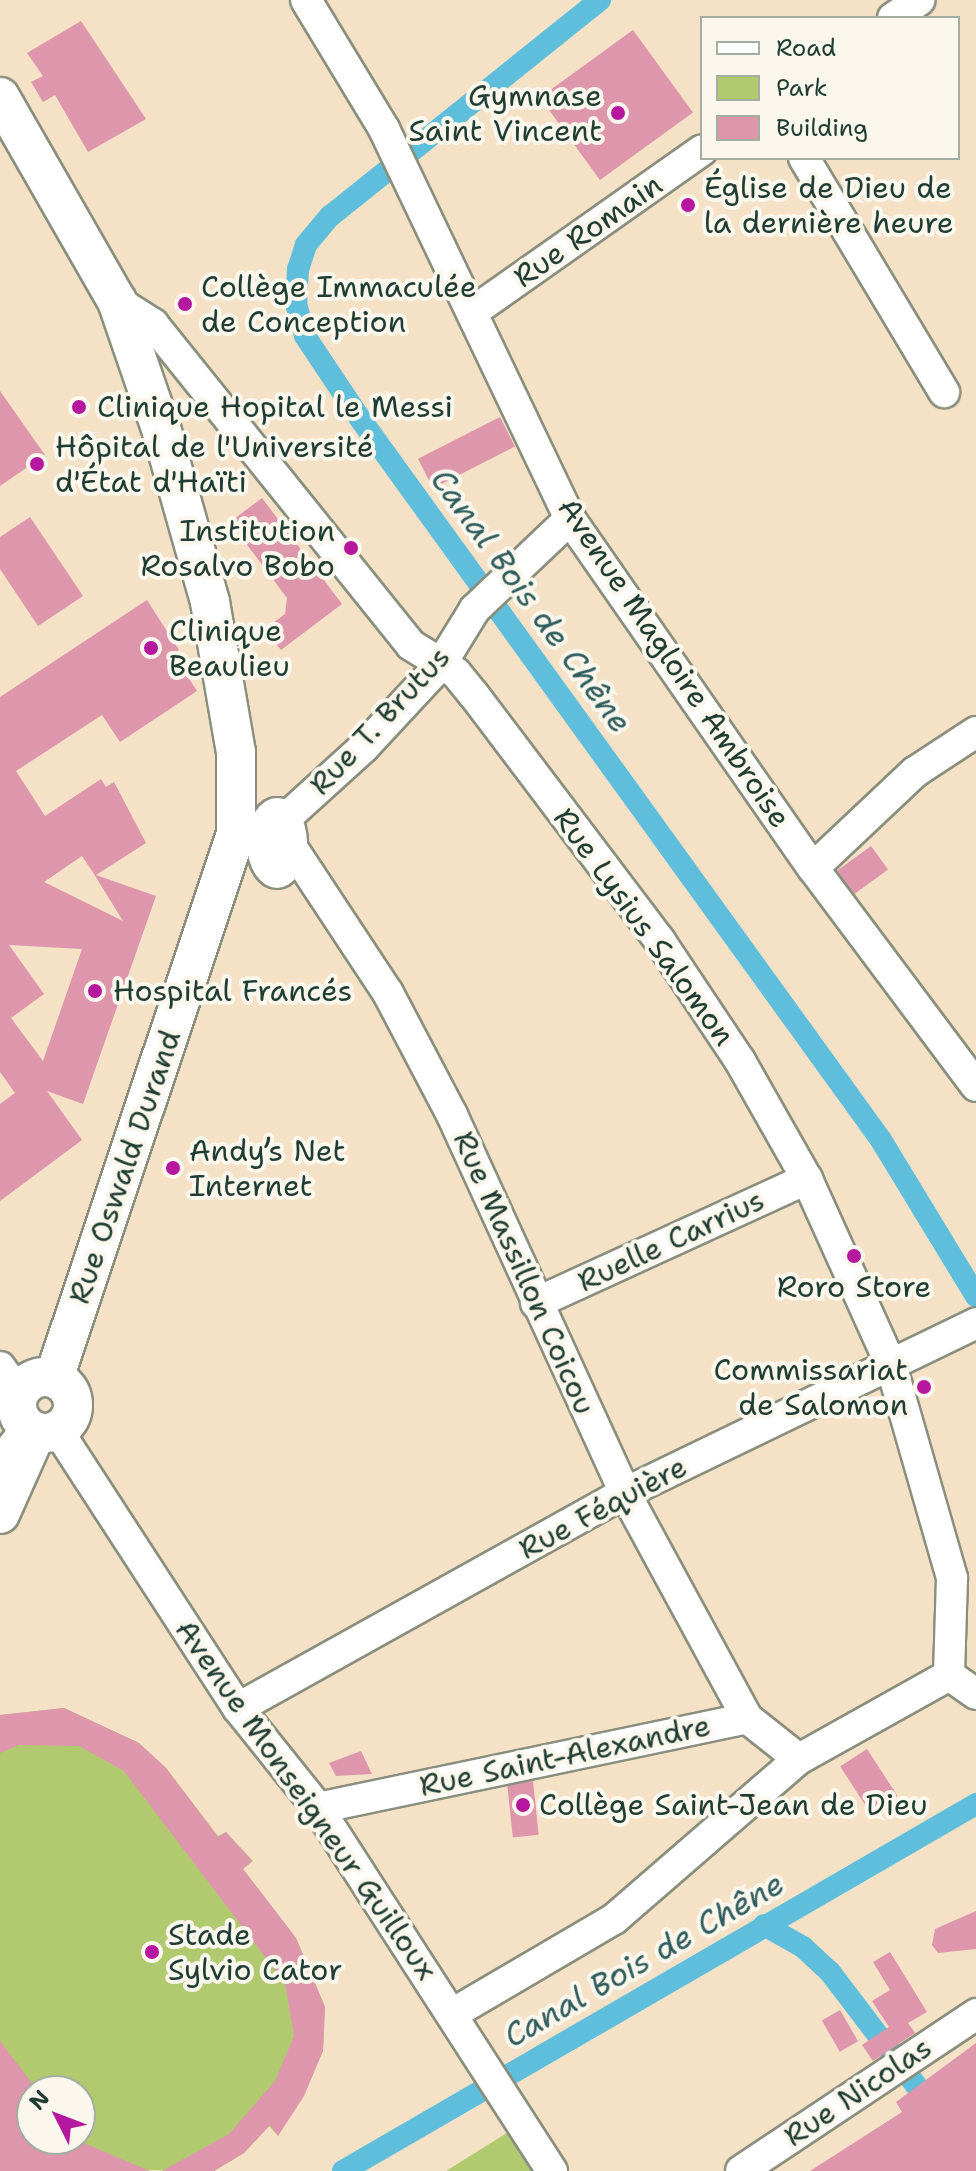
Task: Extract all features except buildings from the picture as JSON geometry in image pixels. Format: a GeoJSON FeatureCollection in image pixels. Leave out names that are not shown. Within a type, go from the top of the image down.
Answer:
{"type":"FeatureCollection","features":[{"type":"Feature","properties":{"kind":"main road","name":"Rue Oswald Durand"},"geometry":{"type":"LineString","coordinates":[[0,97],[117,301],[162,432],[225,667],[236,752],[267,830],[54,1378]]}},
{"type":"Feature","properties":{"kind":"main road"},"geometry":{"type":"LineString","coordinates":[[0,1514],[28,1410],[38,1378],[54,1378],[73,1399],[71,1417],[28,1410]]}},
{"type":"Feature","properties":{"kind":"street","name":"Avenue Magloire Ambroise"},"geometry":{"type":"LineString","coordinates":[[306,0],[384,129],[474,311],[570,519],[813,868],[976,1086]]}},
{"type":"Feature","properties":{"kind":"street"},"geometry":{"type":"LineString","coordinates":[[896,16],[920,0]]}},
{"type":"Feature","properties":{"kind":"street","name":"Rue Romain"},"geometry":{"type":"LineString","coordinates":[[474,311],[700,151]]}},
{"type":"Feature","properties":{"kind":"street"},"geometry":{"type":"LineString","coordinates":[[805,160],[944,392]]}},
{"type":"Feature","properties":{"kind":"street","name":"Rue Lysius Salomon"},"geometry":{"type":"LineString","coordinates":[[117,301],[153,324],[411,645],[441,664],[474,695],[660,941],[740,1061],[807,1179],[891,1365],[952,1578],[949,1675]]}},
{"type":"Feature","properties":{"kind":"street","name":"Rue T. Brutus"},"geometry":{"type":"LineString","coordinates":[[267,830],[364,747],[441,664],[475,609],[570,519]]}},
{"type":"Feature","properties":{"kind":"street"},"geometry":{"type":"LineString","coordinates":[[813,868],[915,772],[976,732]]}},
{"type":"Feature","properties":{"kind":"street","name":"Rue Massillon Coicou"},"geometry":{"type":"LineString","coordinates":[[267,830],[388,993],[452,1115],[625,1493],[747,1718]]}},
{"type":"Feature","properties":{"kind":"street","name":"Ruelle Carrius"},"geometry":{"type":"LineString","coordinates":[[536,1303],[807,1179]]}},
{"type":"Feature","properties":{"kind":"street","name":"Rue Féquière"},"geometry":{"type":"LineString","coordinates":[[238,1708],[625,1493],[965,1329]]}},
{"type":"Feature","properties":{"kind":"street"},"geometry":{"type":"LineString","coordinates":[[0,1462],[28,1410]]}},
{"type":"Feature","properties":{"kind":"street","name":"Avenue Monseigneur Guilloux"},"geometry":{"type":"LineString","coordinates":[[28,1410],[238,1708],[318,1808],[527,2127],[552,2171]]}},
{"type":"Feature","properties":{"kind":"street"},"geometry":{"type":"LineString","coordinates":[[452,2014],[614,1919],[799,1759],[949,1675],[976,1694]]}},
{"type":"Feature","properties":{"kind":"street","name":"Rue Saint-Alexandre"},"geometry":{"type":"LineString","coordinates":[[318,1808],[747,1718],[799,1759]]}},
{"type":"Feature","properties":{"kind":"street","name":"Rue Nicolas"},"geometry":{"type":"LineString","coordinates":[[741,2171],[976,2014]]}},
{"type":"Feature","properties":{"kind":"green space","name":"Stade Sylvio Cator"},"geometry":{"type":"Polygon","coordinates":[[[64,1708],[139,1743],[166,1768],[218,1836],[226,1832],[253,1861],[243,1869],[296,1938],[325,2007],[323,2051],[278,2136],[269,2126],[244,2153],[214,2171],[0,2168],[0,1715],[64,1708]]]}},
{"type":"Feature","properties":{"kind":"green space"},"geometry":{"type":"Polygon","coordinates":[[[510,2131],[532,2171],[446,2171],[510,2131]]]}},
{"type":"Feature","properties":{"kind":"waterway","name":"Canal Bois de Chêne"},"geometry":{"type":"LineString","coordinates":[[600,0],[330,216],[306,245],[298,269],[296,304],[305,336],[361,420],[881,1140],[976,1296]]}},
{"type":"Feature","properties":{"kind":"waterway","name":"Canal Bois de Chêne"},"geometry":{"type":"LineString","coordinates":[[343,2171],[976,1804]]}},
{"type":"Feature","properties":{"kind":"waterway"},"geometry":{"type":"LineString","coordinates":[[764,1925],[803,1947],[830,1972],[934,2109]]}},
{"type":"Feature","properties":{"kind":"place","name":"Gymnase Saint Vincent"},"geometry":{"type":"Point","coordinates":[618,113]}},
{"type":"Feature","properties":{"kind":"place","name":"Église de Dieu de la dernière heure"},"geometry":{"type":"Point","coordinates":[688,205]}},
{"type":"Feature","properties":{"kind":"place","name":"Collège Immaculée de Conception"},"geometry":{"type":"Point","coordinates":[185,304]}},
{"type":"Feature","properties":{"kind":"place","name":"Clinique Hopital le Messi"},"geometry":{"type":"Point","coordinates":[79,407]}},
{"type":"Feature","properties":{"kind":"place","name":"Hôpital de l'Université d'État d'Haïti"},"geometry":{"type":"Point","coordinates":[37,464]}},
{"type":"Feature","properties":{"kind":"place","name":"Institution Rosalvo Bobo"},"geometry":{"type":"Point","coordinates":[351,548]}},
{"type":"Feature","properties":{"kind":"place","name":"Clinique Beaulieu"},"geometry":{"type":"Point","coordinates":[151,648]}},
{"type":"Feature","properties":{"kind":"place","name":"Hospital Francés"},"geometry":{"type":"Point","coordinates":[95,991]}},
{"type":"Feature","properties":{"kind":"place","name":"Andy’s Net Internet"},"geometry":{"type":"Point","coordinates":[173,1168]}},
{"type":"Feature","properties":{"kind":"place","name":"Roro Store"},"geometry":{"type":"Point","coordinates":[854,1256]}},
{"type":"Feature","properties":{"kind":"place","name":"Commissariat de Salomon"},"geometry":{"type":"Point","coordinates":[924,1387]}},
{"type":"Feature","properties":{"kind":"place","name":"Collège Saint-Jean de Dieu"},"geometry":{"type":"Point","coordinates":[523,1805]}},
{"type":"Feature","properties":{"kind":"place","name":"Stade Sylvio Cator"},"geometry":{"type":"Point","coordinates":[152,1952]}}]}
